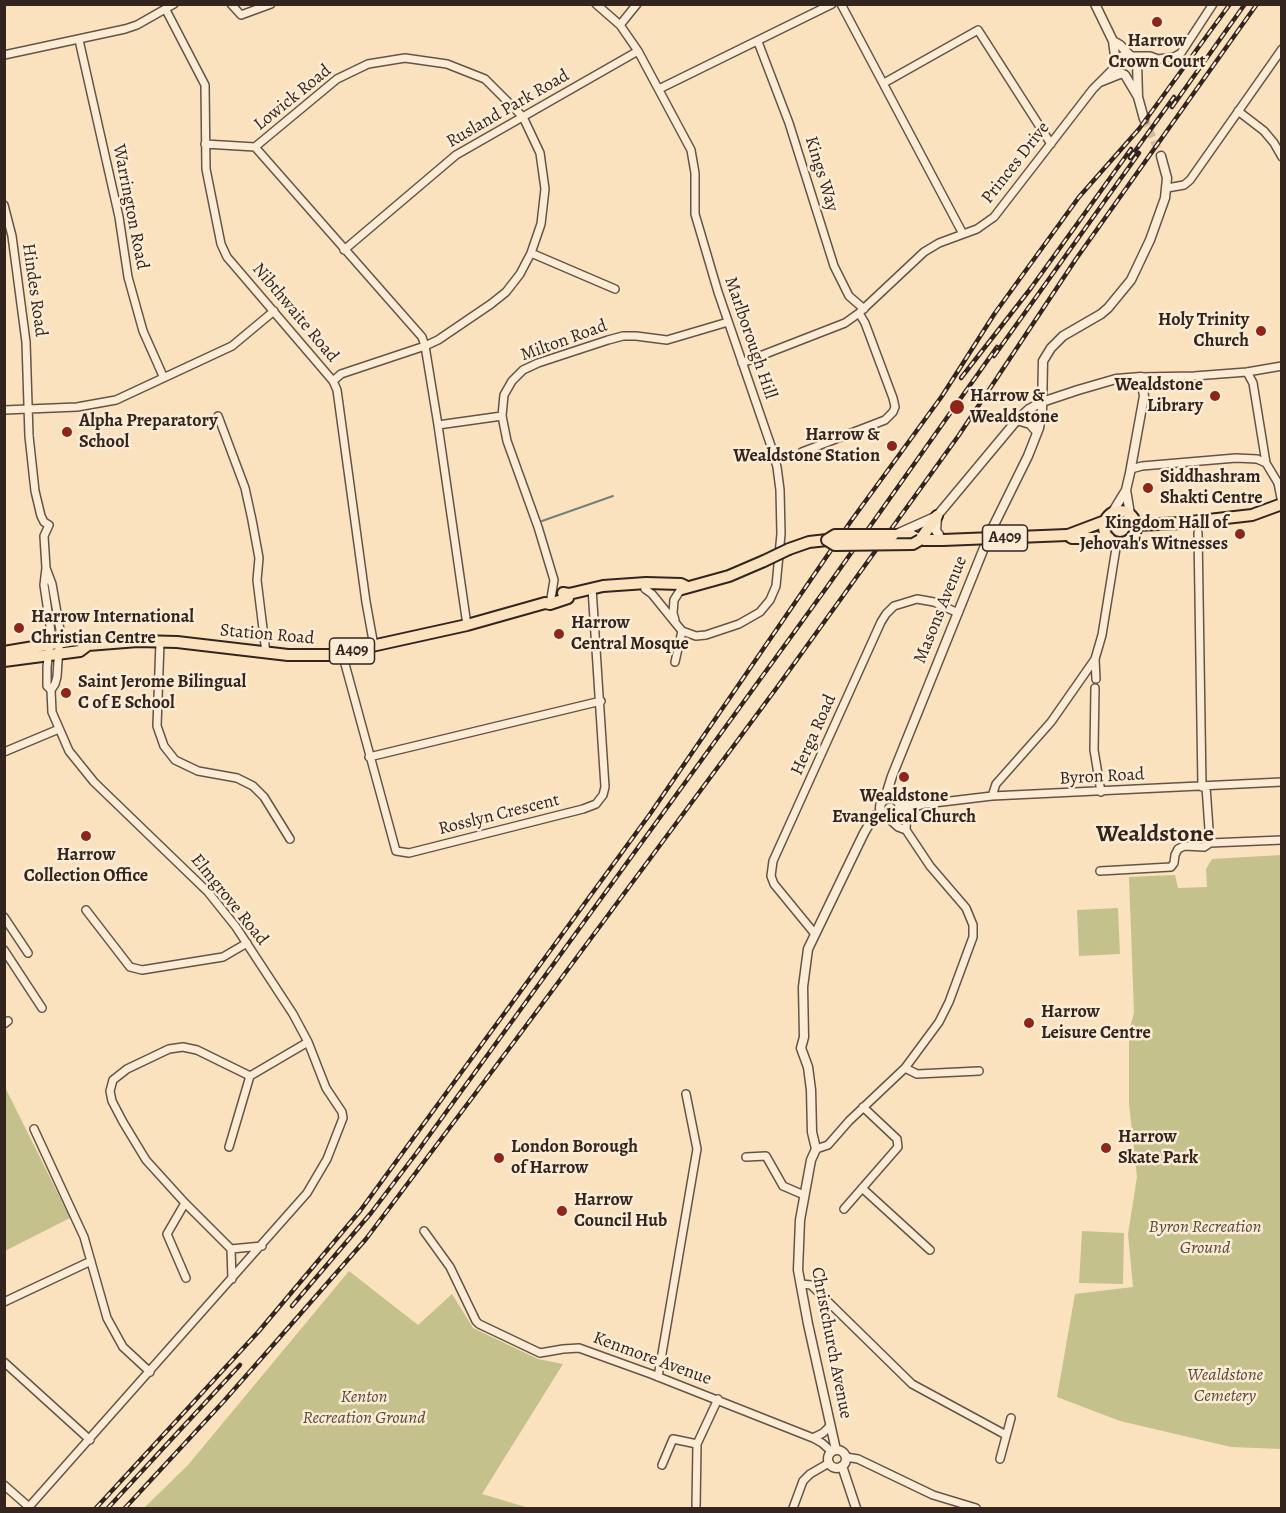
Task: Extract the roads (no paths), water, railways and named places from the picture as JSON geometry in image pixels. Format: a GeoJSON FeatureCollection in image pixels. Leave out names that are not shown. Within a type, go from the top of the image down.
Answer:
{"type":"FeatureCollection","features":[{"type":"Feature","properties":{"kind":"main road"},"geometry":{"type":"LineString","coordinates":[[1136,525],[1182,523],[1252,515],[1281,503]]}},
{"type":"Feature","properties":{"kind":"main road"},"geometry":{"type":"LineString","coordinates":[[1122,511],[1130,514],[1136,525],[1131,538],[1126,541],[1113,540],[1105,531],[1109,517],[1122,511]]}},
{"type":"Feature","properties":{"kind":"main road"},"geometry":{"type":"LineString","coordinates":[[1252,515],[1259,518],[1281,512]]}},
{"type":"Feature","properties":{"kind":"main road","name":"A409"},"geometry":{"type":"LineString","coordinates":[[684,588],[729,576],[789,549],[809,542],[826,540],[835,535],[913,536],[920,540],[1067,535],[1072,538],[1109,517]]}},
{"type":"Feature","properties":{"kind":"main road"},"geometry":{"type":"LineString","coordinates":[[920,540],[933,521]]}},
{"type":"Feature","properties":{"kind":"main road","name":"A409"},"geometry":{"type":"LineString","coordinates":[[1079,534],[1113,540]]}},
{"type":"Feature","properties":{"kind":"main road","name":"A409"},"geometry":{"type":"LineString","coordinates":[[826,540],[835,545],[913,544],[920,540]]}},
{"type":"Feature","properties":{"kind":"main road","name":"Station Road"},"geometry":{"type":"LineString","coordinates":[[4,661],[80,651],[88,645],[138,641],[319,656],[467,626],[548,600],[550,604],[568,597],[567,593],[592,588],[681,584],[684,588]]}},
{"type":"Feature","properties":{"kind":"main road","name":"Station Road"},"geometry":{"type":"LineString","coordinates":[[632,586],[645,589],[684,588]]}},
{"type":"Feature","properties":{"kind":"main road","name":"Station Road"},"geometry":{"type":"LineString","coordinates":[[4,652],[79,639],[88,645]]}},
{"type":"Feature","properties":{"kind":"street"},"geometry":{"type":"LineString","coordinates":[[4,55],[130,27],[174,4]]}},
{"type":"Feature","properties":{"kind":"street"},"geometry":{"type":"LineString","coordinates":[[231,4],[241,15],[271,4]]}},
{"type":"Feature","properties":{"kind":"street","name":"Marlborough Hill"},"geometry":{"type":"LineString","coordinates":[[596,4],[620,25],[638,51],[691,150],[694,173],[694,214],[777,466],[781,534],[776,586],[770,600],[760,612],[739,624],[706,635],[696,636],[682,631]]}},
{"type":"Feature","properties":{"kind":"street"},"geometry":{"type":"LineString","coordinates":[[620,25],[637,4]]}},
{"type":"Feature","properties":{"kind":"street"},"geometry":{"type":"LineString","coordinates":[[658,89],[832,4]]}},
{"type":"Feature","properties":{"kind":"street"},"geometry":{"type":"LineString","coordinates":[[841,4],[885,83],[963,234]]}},
{"type":"Feature","properties":{"kind":"street"},"geometry":{"type":"LineString","coordinates":[[1095,4],[1113,41],[1116,64],[1138,97]]}},
{"type":"Feature","properties":{"kind":"street"},"geometry":{"type":"LineString","coordinates":[[1137,66],[1158,59],[1174,57],[1181,53],[1213,4]]}},
{"type":"Feature","properties":{"kind":"street","name":"Nibthwaite Road"},"geometry":{"type":"LineString","coordinates":[[166,10],[205,85],[206,169],[221,244],[227,256],[333,381],[340,405],[374,646]]}},
{"type":"Feature","properties":{"kind":"street"},"geometry":{"type":"LineString","coordinates":[[885,83],[978,30],[1051,144]]}},
{"type":"Feature","properties":{"kind":"street","name":"Warrington Road"},"geometry":{"type":"LineString","coordinates":[[79,40],[119,217],[128,277],[143,331],[163,376]]}},
{"type":"Feature","properties":{"kind":"street"},"geometry":{"type":"LineString","coordinates":[[1113,41],[1136,60],[1138,97],[1144,118]]}},
{"type":"Feature","properties":{"kind":"street","name":"Kings Way"},"geometry":{"type":"LineString","coordinates":[[758,42],[789,123],[834,266],[849,296],[861,311],[893,398],[893,412],[885,420],[802,452]]}},
{"type":"Feature","properties":{"kind":"street"},"geometry":{"type":"LineString","coordinates":[[1161,156],[1166,170],[1167,188],[1184,185],[1190,180],[1281,49]]}},
{"type":"Feature","properties":{"kind":"street","name":"Rusland Park Road"},"geometry":{"type":"LineString","coordinates":[[344,250],[456,155],[638,51]]}},
{"type":"Feature","properties":{"kind":"street"},"geometry":{"type":"LineString","coordinates":[[1116,64],[1122,56],[1130,55],[1158,59]]}},
{"type":"Feature","properties":{"kind":"street","name":"Lowick Road"},"geometry":{"type":"LineString","coordinates":[[205,144],[255,147],[337,79],[368,64],[405,58],[447,64],[485,79],[523,117],[540,153],[545,189],[541,224],[531,253],[520,274],[506,292],[491,304],[425,346],[341,374],[333,381]]}},
{"type":"Feature","properties":{"kind":"street","name":"Princes Drive"},"geometry":{"type":"LineString","coordinates":[[742,363],[845,323],[924,252],[939,243],[977,229],[994,217],[1092,89],[1116,64]]}},
{"type":"Feature","properties":{"kind":"street"},"geometry":{"type":"LineString","coordinates":[[1123,75],[1134,73],[1137,66]]}},
{"type":"Feature","properties":{"kind":"street","name":"Princes Drive"},"geometry":{"type":"LineString","coordinates":[[1101,82],[1123,75]]}},
{"type":"Feature","properties":{"kind":"street"},"geometry":{"type":"LineString","coordinates":[[1238,111],[1264,131],[1274,143],[1281,157]]}},
{"type":"Feature","properties":{"kind":"street"},"geometry":{"type":"LineString","coordinates":[[255,147],[422,337],[438,425],[467,626]]}},
{"type":"Feature","properties":{"kind":"street","name":"Masons Avenue"},"geometry":{"type":"LineString","coordinates":[[887,798],[886,792],[892,776],[990,533],[1028,456],[1041,422],[1041,368],[1046,355],[1063,336],[1101,314],[1123,292],[1139,265],[1163,207],[1167,188]]}},
{"type":"Feature","properties":{"kind":"street","name":"Hindes Road"},"geometry":{"type":"LineString","coordinates":[[4,205],[12,236],[26,342],[34,491],[44,526],[46,568],[52,584],[54,654]]}},
{"type":"Feature","properties":{"kind":"street"},"geometry":{"type":"LineString","coordinates":[[531,253],[615,289]]}},
{"type":"Feature","properties":{"kind":"street"},"geometry":{"type":"LineString","coordinates":[[4,410],[28,411],[77,407],[116,400],[163,376],[232,346],[274,311]]}},
{"type":"Feature","properties":{"kind":"street","name":"Milton Road"},"geometry":{"type":"LineString","coordinates":[[567,593],[554,580],[507,441],[502,417],[504,395],[512,381],[523,370],[538,363],[623,336],[667,340],[728,322]]}},
{"type":"Feature","properties":{"kind":"street"},"geometry":{"type":"LineString","coordinates":[[893,535],[933,521],[1017,420],[1029,409],[1042,402],[1116,380],[1247,372],[1281,366]]}},
{"type":"Feature","properties":{"kind":"street"},"geometry":{"type":"LineString","coordinates":[[1247,372],[1253,383],[1266,464],[1278,483],[1281,503]]}},
{"type":"Feature","properties":{"kind":"street"},"geometry":{"type":"LineString","coordinates":[[1109,517],[1126,490],[1131,469],[1144,396],[1142,377]]}},
{"type":"Feature","properties":{"kind":"street"},"geometry":{"type":"LineString","coordinates":[[218,416],[244,488],[252,520],[259,558],[257,580],[266,653]]}},
{"type":"Feature","properties":{"kind":"street"},"geometry":{"type":"LineString","coordinates":[[438,425],[502,417]]}},
{"type":"Feature","properties":{"kind":"street"},"geometry":{"type":"LineString","coordinates":[[1017,420],[1030,424],[1037,432]]}},
{"type":"Feature","properties":{"kind":"street"},"geometry":{"type":"LineString","coordinates":[[1131,469],[1142,466],[1236,458],[1257,459],[1266,464]]}},
{"type":"Feature","properties":{"kind":"street"},"geometry":{"type":"LineString","coordinates":[[1126,490],[1130,514]]}},
{"type":"Feature","properties":{"kind":"street"},"geometry":{"type":"LineString","coordinates":[[933,521],[936,531],[943,540]]}},
{"type":"Feature","properties":{"kind":"street"},"geometry":{"type":"LineString","coordinates":[[1198,533],[1204,787],[1210,843]]}},
{"type":"Feature","properties":{"kind":"street"},"geometry":{"type":"LineString","coordinates":[[992,796],[996,784],[1051,722],[1095,659],[1102,635],[1113,540]]}},
{"type":"Feature","properties":{"kind":"street","name":"Milton Road"},"geometry":{"type":"LineString","coordinates":[[548,600],[554,580]]}},
{"type":"Feature","properties":{"kind":"street","name":"Rosslyn Crescent"},"geometry":{"type":"LineString","coordinates":[[342,653],[396,851],[409,853],[583,809],[596,804],[603,795],[605,787],[592,588]]}},
{"type":"Feature","properties":{"kind":"street"},"geometry":{"type":"LineString","coordinates":[[676,623],[672,608],[675,596],[684,588]]}},
{"type":"Feature","properties":{"kind":"street"},"geometry":{"type":"LineString","coordinates":[[645,589],[652,594],[682,631],[675,662]]}},
{"type":"Feature","properties":{"kind":"street","name":"Herga Road"},"geometry":{"type":"LineString","coordinates":[[815,934],[774,884],[771,876],[773,861],[886,614],[894,606],[917,599],[934,602],[958,613]]}},
{"type":"Feature","properties":{"kind":"street"},"geometry":{"type":"LineString","coordinates":[[160,642],[158,726],[164,746],[175,760],[198,771],[237,778],[252,786],[264,797],[290,839]]}},
{"type":"Feature","properties":{"kind":"street","name":"Elmgrove Road"},"geometry":{"type":"LineString","coordinates":[[54,654],[56,684],[51,690],[52,712],[69,751],[89,776],[208,892],[247,943],[288,1005],[308,1042],[326,1088],[342,1112],[343,1118],[327,1160],[308,1193],[262,1246]]}},
{"type":"Feature","properties":{"kind":"street"},"geometry":{"type":"LineString","coordinates":[[1095,659],[1096,679]]}},
{"type":"Feature","properties":{"kind":"street"},"geometry":{"type":"LineString","coordinates":[[1095,688],[1094,750],[1101,792]]}},
{"type":"Feature","properties":{"kind":"street"},"geometry":{"type":"LineString","coordinates":[[369,757],[601,702]]}},
{"type":"Feature","properties":{"kind":"street"},"geometry":{"type":"LineString","coordinates":[[4,752],[59,729]]}},
{"type":"Feature","properties":{"kind":"street","name":"Byron Road"},"geometry":{"type":"LineString","coordinates":[[902,808],[992,796],[1281,782]]}},
{"type":"Feature","properties":{"kind":"street"},"geometry":{"type":"LineString","coordinates":[[887,798],[894,798],[902,808],[906,830],[930,866],[959,898],[971,918],[974,931],[969,951],[939,1022],[905,1068],[863,1107],[828,1145],[816,1149],[812,1132],[808,1067],[801,1048],[804,1037],[802,1001],[804,967],[808,949],[864,833],[874,816],[880,813],[880,804],[887,798]]}},
{"type":"Feature","properties":{"kind":"street"},"geometry":{"type":"LineString","coordinates":[[889,819],[896,817],[902,808]]}},
{"type":"Feature","properties":{"kind":"street"},"geometry":{"type":"LineString","coordinates":[[880,813],[900,829],[906,830]]}},
{"type":"Feature","properties":{"kind":"street"},"geometry":{"type":"LineString","coordinates":[[1100,871],[1171,867],[1178,849],[1184,846],[1204,847],[1210,843],[1281,840]]}},
{"type":"Feature","properties":{"kind":"street"},"geometry":{"type":"LineString","coordinates":[[86,910],[130,967],[142,970],[223,957],[247,943]]}},
{"type":"Feature","properties":{"kind":"street"},"geometry":{"type":"LineString","coordinates":[[4,917],[28,953]]}},
{"type":"Feature","properties":{"kind":"street"},"geometry":{"type":"LineString","coordinates":[[4,950],[42,1008]]}},
{"type":"Feature","properties":{"kind":"street"},"geometry":{"type":"LineString","coordinates":[[230,1147],[250,1076],[308,1042]]}},
{"type":"Feature","properties":{"kind":"street"},"geometry":{"type":"LineString","coordinates":[[232,1279],[231,1249],[146,1160],[112,1101],[110,1090],[113,1080],[127,1069],[169,1049],[183,1047],[197,1050],[250,1076]]}},
{"type":"Feature","properties":{"kind":"street"},"geometry":{"type":"LineString","coordinates":[[905,1068],[917,1074],[980,1071]]}},
{"type":"Feature","properties":{"kind":"street"},"geometry":{"type":"LineString","coordinates":[[658,1377],[697,1149],[686,1095]]}},
{"type":"Feature","properties":{"kind":"street"},"geometry":{"type":"LineString","coordinates":[[844,1209],[898,1147],[897,1139],[863,1107]]}},
{"type":"Feature","properties":{"kind":"street"},"geometry":{"type":"LineString","coordinates":[[34,1129],[84,1237],[107,1318],[123,1347],[150,1372]]}},
{"type":"Feature","properties":{"kind":"street","name":"Christchurch Avenue"},"geometry":{"type":"LineString","coordinates":[[816,1149],[811,1160],[804,1195],[798,1258],[801,1284],[834,1451]]}},
{"type":"Feature","properties":{"kind":"street"},"geometry":{"type":"LineString","coordinates":[[746,1157],[766,1156],[783,1186],[804,1195]]}},
{"type":"Feature","properties":{"kind":"street"},"geometry":{"type":"LineString","coordinates":[[862,1188],[930,1250]]}},
{"type":"Feature","properties":{"kind":"street"},"geometry":{"type":"LineString","coordinates":[[185,1203],[167,1234],[186,1278]]}},
{"type":"Feature","properties":{"kind":"street","name":"Kenmore Avenue"},"geometry":{"type":"LineString","coordinates":[[424,1231],[450,1267],[479,1324],[540,1353],[579,1348],[718,1399],[813,1438],[834,1451]]}},
{"type":"Feature","properties":{"kind":"street"},"geometry":{"type":"LineString","coordinates":[[231,1249],[262,1246]]}},
{"type":"Feature","properties":{"kind":"street"},"geometry":{"type":"LineString","coordinates":[[4,1485],[28,1508],[262,1246]]}},
{"type":"Feature","properties":{"kind":"street"},"geometry":{"type":"LineString","coordinates":[[4,1302],[91,1260]]}},
{"type":"Feature","properties":{"kind":"street"},"geometry":{"type":"LineString","coordinates":[[801,1284],[811,1285],[912,1384],[1006,1435]]}},
{"type":"Feature","properties":{"kind":"street"},"geometry":{"type":"LineString","coordinates":[[4,1362],[90,1440]]}},
{"type":"Feature","properties":{"kind":"street"},"geometry":{"type":"LineString","coordinates":[[696,1509],[697,1444],[718,1399]]}},
{"type":"Feature","properties":{"kind":"street"},"geometry":{"type":"LineString","coordinates":[[1000,1459],[1011,1418]]}},
{"type":"Feature","properties":{"kind":"street"},"geometry":{"type":"LineString","coordinates":[[813,1438],[830,1426]]}},
{"type":"Feature","properties":{"kind":"street"},"geometry":{"type":"LineString","coordinates":[[662,1465],[673,1439],[697,1444]]}},
{"type":"Feature","properties":{"kind":"street"},"geometry":{"type":"LineString","coordinates":[[829,1463],[829,1457],[834,1451],[841,1451],[846,1457],[858,1460],[933,1495],[976,1509]]}},
{"type":"Feature","properties":{"kind":"street"},"geometry":{"type":"LineString","coordinates":[[846,1457],[842,1466],[856,1509]]}},
{"type":"Feature","properties":{"kind":"street"},"geometry":{"type":"LineString","coordinates":[[829,1463],[836,1468],[842,1466]]}},
{"type":"Feature","properties":{"kind":"street"},"geometry":{"type":"LineString","coordinates":[[793,1509],[803,1481],[829,1463]]}},
{"type":"Feature","properties":{"kind":"waterway"},"geometry":{"type":"LineString","coordinates":[[542,521],[613,496]]}},
{"type":"Feature","properties":{"kind":"tunnel"},"geometry":{"type":"LineString","coordinates":[[1144,119],[1161,156]]}},
{"type":"Feature","properties":{"kind":"railway"},"geometry":{"type":"LineString","coordinates":[[96,1508],[259,1331],[360,1211],[650,814],[851,521],[942,396],[995,313],[1079,197],[1139,129],[1230,4]]}},
{"type":"Feature","properties":{"kind":"railway"},"geometry":{"type":"LineString","coordinates":[[1172,107],[1245,4]]}},
{"type":"Feature","properties":{"kind":"railway"},"geometry":{"type":"LineString","coordinates":[[125,1508],[224,1401],[366,1239],[778,686],[959,435],[1076,259],[1257,4]]}},
{"type":"Feature","properties":{"kind":"railway"},"geometry":{"type":"LineString","coordinates":[[1130,158],[1174,97]]}},
{"type":"Feature","properties":{"kind":"railway"},"geometry":{"type":"LineString","coordinates":[[961,378],[1031,288],[1131,149]]}},
{"type":"Feature","properties":{"kind":"railway"},"geometry":{"type":"LineString","coordinates":[[994,356],[1139,153]]}},
{"type":"Feature","properties":{"kind":"railway"},"geometry":{"type":"LineString","coordinates":[[292,1306],[371,1213],[415,1155],[827,587],[997,347]]}},
{"type":"Feature","properties":{"kind":"railway"},"geometry":{"type":"LineString","coordinates":[[108,1508],[240,1365]]}},
{"type":"Feature","properties":{"kind":"place","name":"Harrow Crown Court"},"geometry":{"type":"Point","coordinates":[1157,22]}},
{"type":"Feature","properties":{"kind":"place","name":"Holy Trinity Church"},"geometry":{"type":"Point","coordinates":[1261,331]}},
{"type":"Feature","properties":{"kind":"place","name":"Wealdstone Library"},"geometry":{"type":"Point","coordinates":[1215,396]}},
{"type":"Feature","properties":{"kind":"place","name":"Harrow & Wealdstone"},"geometry":{"type":"Point","coordinates":[957,407]}},
{"type":"Feature","properties":{"kind":"place","name":"Alpha Preparatory School"},"geometry":{"type":"Point","coordinates":[67,432]}},
{"type":"Feature","properties":{"kind":"place","name":"Harrow & Wealdstone Station"},"geometry":{"type":"Point","coordinates":[892,446]}},
{"type":"Feature","properties":{"kind":"place","name":"Siddhashram Shakti Centre"},"geometry":{"type":"Point","coordinates":[1148,488]}},
{"type":"Feature","properties":{"kind":"place","name":"Kingdom Hall of Jehovah's Witnesses"},"geometry":{"type":"Point","coordinates":[1240,534]}},
{"type":"Feature","properties":{"kind":"place","name":"Harrow International Christian Centre"},"geometry":{"type":"Point","coordinates":[19,628]}},
{"type":"Feature","properties":{"kind":"place","name":"Harrow Central Mosque"},"geometry":{"type":"Point","coordinates":[559,634]}},
{"type":"Feature","properties":{"kind":"place","name":"Saint Jerome Bilingual C of E School"},"geometry":{"type":"Point","coordinates":[66,693]}},
{"type":"Feature","properties":{"kind":"place","name":"Wealdstone Evangelical Church"},"geometry":{"type":"Point","coordinates":[904,777]}},
{"type":"Feature","properties":{"kind":"place","name":"Harrow Collection Office"},"geometry":{"type":"Point","coordinates":[86,836]}},
{"type":"Feature","properties":{"kind":"place","name":"Harrow Leisure Centre"},"geometry":{"type":"Point","coordinates":[1029,1023]}},
{"type":"Feature","properties":{"kind":"place","name":"Harrow Skate Park"},"geometry":{"type":"Point","coordinates":[1106,1148]}},
{"type":"Feature","properties":{"kind":"place","name":"London Borough of Harrow"},"geometry":{"type":"Point","coordinates":[499,1158]}},
{"type":"Feature","properties":{"kind":"place","name":"Harrow Council Hub"},"geometry":{"type":"Point","coordinates":[562,1211]}},
{"type":"Feature","properties":{"kind":"district","name":"Wealdstone"},"geometry":{"type":"Point","coordinates":[1155,835]}},
{"type":"Feature","properties":{"kind":"park label","name":"Byron Recreation Ground"},"geometry":{"type":"Point","coordinates":[1205,1238]}},
{"type":"Feature","properties":{"kind":"park label","name":"Wealdstone Cemetery"},"geometry":{"type":"Point","coordinates":[1225,1386]}},
{"type":"Feature","properties":{"kind":"park label","name":"Kenton Recreation Ground"},"geometry":{"type":"Point","coordinates":[364,1408]}}]}
